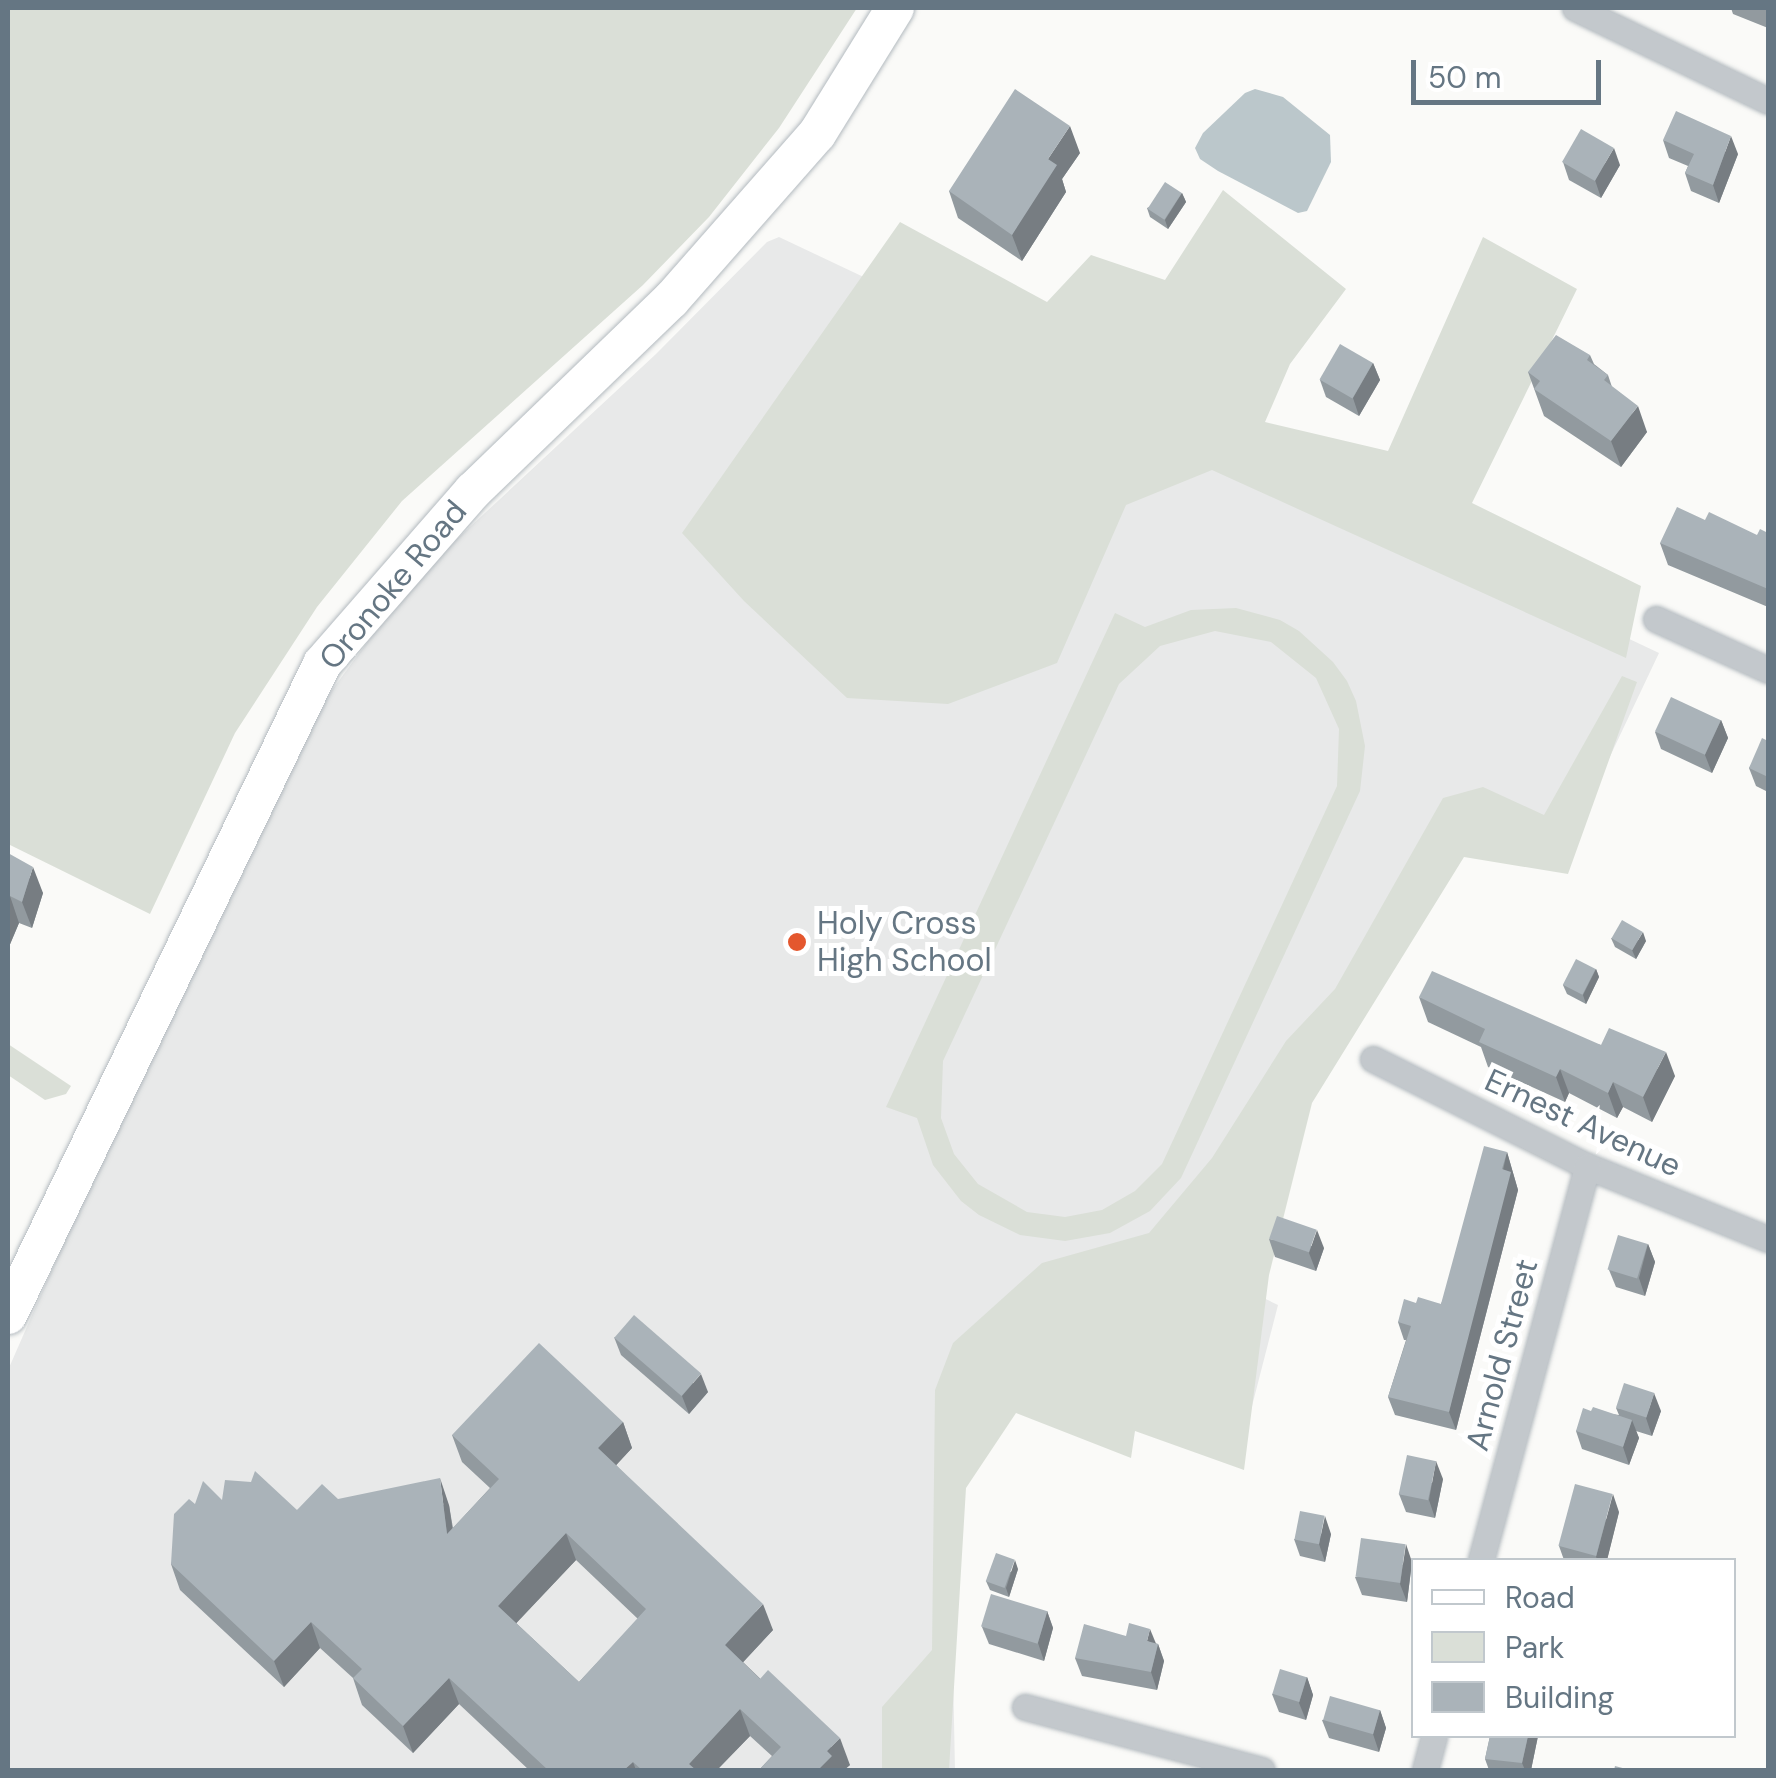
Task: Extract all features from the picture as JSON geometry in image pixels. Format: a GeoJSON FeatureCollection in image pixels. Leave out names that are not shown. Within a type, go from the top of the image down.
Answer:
{"type":"FeatureCollection","features":[{"type":"Feature","properties":{"kind":"street","name":"Oronoke Road"},"geometry":{"type":"LineString","coordinates":[[8,1315],[322,664],[472,492],[672,300],[817,134],[896,8]]}},
{"type":"Feature","properties":{"kind":"street"},"geometry":{"type":"LineString","coordinates":[[1575,8],[1768,101]]}},
{"type":"Feature","properties":{"kind":"street"},"geometry":{"type":"LineString","coordinates":[[1656,619],[1768,670]]}},
{"type":"Feature","properties":{"kind":"street","name":"Ernest Avenue"},"geometry":{"type":"LineString","coordinates":[[1373,1058],[1586,1166],[1768,1239]]}},
{"type":"Feature","properties":{"kind":"street","name":"Arnold Street"},"geometry":{"type":"LineString","coordinates":[[1482,1558],[1586,1166]]}},
{"type":"Feature","properties":{"kind":"street"},"geometry":{"type":"LineString","coordinates":[[1025,1707],[1262,1770]]}},
{"type":"Feature","properties":{"kind":"street"},"geometry":{"type":"LineString","coordinates":[[1425,1770],[1433,1738]]}},
{"type":"Feature","properties":{"kind":"shaded area"},"geometry":{"type":"Polygon","coordinates":[[[1255,89],[1283,97],[1330,135],[1331,162],[1307,211],[1298,213],[1218,171],[1200,159],[1195,148],[1203,133],[1245,93],[1255,89]]]}},
{"type":"Feature","properties":{"kind":"shaded area","name":"Holy Cross High School"},"geometry":{"type":"Polygon","coordinates":[[[779,237],[1659,653],[1560,862],[1454,812],[1309,1066],[1251,1292],[1278,1305],[1241,1449],[947,1372],[955,1770],[8,1770],[8,1370],[83,1199],[315,713],[415,578],[656,354],[767,242],[779,237]]]}},
{"type":"Feature","properties":{"kind":"green space"},"geometry":{"type":"Polygon","coordinates":[[[8,8],[857,8],[779,128],[709,217],[643,285],[402,501],[317,607],[235,733],[150,914],[8,844],[8,8]]]}},
{"type":"Feature","properties":{"kind":"green space"},"geometry":{"type":"Polygon","coordinates":[[[1223,190],[1346,289],[1290,364],[1265,422],[1388,451],[1483,237],[1577,289],[1472,503],[1641,586],[1626,658],[1212,470],[1126,505],[1057,663],[948,704],[847,698],[744,601],[682,533],[900,222],[1047,302],[1091,255],[1165,280],[1223,190]]]}},
{"type":"Feature","properties":{"kind":"green space"},"geometry":{"type":"Polygon","coordinates":[[[1236,608],[1280,620],[1299,631],[1333,662],[1356,701],[1365,746],[1360,791],[1181,1178],[1150,1211],[1110,1233],[1065,1241],[1020,1235],[979,1215],[961,1201],[933,1165],[917,1118],[886,1107],[1115,613],[1145,627],[1191,610],[1236,608]],[[1215,631],[1160,646],[1119,684],[943,1061],[941,1118],[954,1154],[978,1184],[1027,1212],[1065,1217],[1102,1210],[1135,1191],[1162,1164],[1337,786],[1339,729],[1316,678],[1271,642],[1215,631]]]}},
{"type":"Feature","properties":{"kind":"green space"},"geometry":{"type":"Polygon","coordinates":[[[1622,676],[1637,682],[1568,874],[1464,857],[1312,1103],[1269,1275],[1244,1470],[1135,1431],[1131,1458],[1016,1413],[966,1488],[949,1770],[882,1770],[882,1707],[932,1650],[935,1390],[953,1343],[1042,1263],[1149,1233],[1212,1158],[1286,1041],[1335,989],[1443,798],[1483,787],[1544,815],[1622,676]]]}},
{"type":"Feature","properties":{"kind":"green space"},"geometry":{"type":"Polygon","coordinates":[[[8,1044],[71,1086],[66,1094],[45,1100],[8,1075],[8,1044]]]}},
{"type":"Feature","properties":{"kind":"building"},"geometry":{"type":"Polygon","coordinates":[[[1015,89],[1070,126],[1048,159],[1057,165],[1012,235],[949,191],[1015,89]]]}},
{"type":"Feature","properties":{"kind":"building"},"geometry":{"type":"Polygon","coordinates":[[[1676,111],[1731,136],[1713,185],[1685,173],[1694,154],[1663,140],[1676,111]]]}},
{"type":"Feature","properties":{"kind":"building"},"geometry":{"type":"Polygon","coordinates":[[[1581,129],[1614,148],[1595,181],[1562,162],[1581,129]]]}},
{"type":"Feature","properties":{"kind":"building"},"geometry":{"type":"Polygon","coordinates":[[[1165,182],[1182,193],[1164,220],[1148,209],[1165,182]]]}},
{"type":"Feature","properties":{"kind":"building"},"geometry":{"type":"Polygon","coordinates":[[[1556,335],[1590,355],[1587,360],[1608,375],[1604,380],[1638,406],[1611,441],[1534,389],[1540,381],[1528,372],[1556,335]]]}},
{"type":"Feature","properties":{"kind":"building"},"geometry":{"type":"Polygon","coordinates":[[[1340,344],[1373,363],[1352,399],[1320,380],[1340,344]]]}},
{"type":"Feature","properties":{"kind":"building"},"geometry":{"type":"Polygon","coordinates":[[[1677,507],[1705,520],[1709,512],[1757,535],[1760,529],[1768,533],[1768,589],[1660,543],[1677,507]]]}},
{"type":"Feature","properties":{"kind":"building"},"geometry":{"type":"Polygon","coordinates":[[[1671,697],[1721,720],[1705,755],[1655,731],[1671,697]]]}},
{"type":"Feature","properties":{"kind":"building"},"geometry":{"type":"Polygon","coordinates":[[[1762,738],[1768,741],[1768,777],[1749,768],[1762,738]]]}},
{"type":"Feature","properties":{"kind":"building"},"geometry":{"type":"Polygon","coordinates":[[[8,853],[33,867],[22,902],[10,896],[8,901],[8,853]]]}},
{"type":"Feature","properties":{"kind":"building"},"geometry":{"type":"Polygon","coordinates":[[[1622,920],[1643,932],[1632,950],[1612,938],[1622,920]]]}},
{"type":"Feature","properties":{"kind":"building"},"geometry":{"type":"Polygon","coordinates":[[[1576,959],[1596,969],[1582,995],[1563,985],[1576,959]]]}},
{"type":"Feature","properties":{"kind":"building"},"geometry":{"type":"Polygon","coordinates":[[[1432,971],[1601,1045],[1609,1028],[1666,1052],[1643,1097],[1613,1082],[1608,1093],[1560,1069],[1556,1077],[1479,1042],[1485,1029],[1419,997],[1432,971]]]}},
{"type":"Feature","properties":{"kind":"building"},"geometry":{"type":"Polygon","coordinates":[[[1484,1146],[1507,1152],[1502,1169],[1511,1172],[1449,1412],[1388,1397],[1411,1326],[1398,1322],[1404,1299],[1416,1303],[1418,1297],[1441,1304],[1484,1146]]]}},
{"type":"Feature","properties":{"kind":"building"},"geometry":{"type":"Polygon","coordinates":[[[1277,1216],[1317,1230],[1309,1252],[1269,1239],[1277,1216]]]}},
{"type":"Feature","properties":{"kind":"building"},"geometry":{"type":"Polygon","coordinates":[[[1618,1235],[1648,1244],[1637,1278],[1607,1269],[1618,1235]]]}},
{"type":"Feature","properties":{"kind":"building"},"geometry":{"type":"Polygon","coordinates":[[[634,1315],[701,1373],[681,1396],[614,1338],[634,1315]]]}},
{"type":"Feature","properties":{"kind":"building"},"geometry":{"type":"Polygon","coordinates":[[[539,1343],[623,1422],[598,1448],[763,1604],[725,1645],[760,1679],[768,1670],[840,1738],[827,1751],[832,1756],[818,1770],[759,1770],[781,1747],[740,1709],[689,1764],[696,1770],[642,1770],[633,1762],[624,1770],[548,1770],[449,1678],[403,1726],[353,1678],[362,1669],[311,1622],[274,1661],[171,1564],[174,1514],[189,1499],[195,1504],[203,1481],[222,1500],[225,1480],[251,1482],[255,1471],[297,1510],[322,1484],[338,1499],[440,1478],[447,1534],[499,1479],[452,1435],[539,1343]],[[566,1533],[498,1606],[579,1682],[646,1609],[566,1533]]]}},
{"type":"Feature","properties":{"kind":"building"},"geometry":{"type":"Polygon","coordinates":[[[1624,1383],[1654,1393],[1646,1418],[1616,1408],[1624,1383]]]}},
{"type":"Feature","properties":{"kind":"building"},"geometry":{"type":"Polygon","coordinates":[[[1593,1407],[1632,1420],[1623,1447],[1576,1431],[1583,1408],[1591,1411],[1593,1407]]]}},
{"type":"Feature","properties":{"kind":"building"},"geometry":{"type":"Polygon","coordinates":[[[1407,1455],[1436,1461],[1428,1500],[1399,1494],[1407,1455]]]}},
{"type":"Feature","properties":{"kind":"building"},"geometry":{"type":"Polygon","coordinates":[[[1575,1484],[1613,1494],[1596,1556],[1558,1546],[1575,1484]]]}},
{"type":"Feature","properties":{"kind":"building"},"geometry":{"type":"Polygon","coordinates":[[[1300,1511],[1325,1516],[1319,1544],[1294,1539],[1300,1511]]]}},
{"type":"Feature","properties":{"kind":"building"},"geometry":{"type":"Polygon","coordinates":[[[1361,1538],[1406,1544],[1400,1583],[1356,1577],[1361,1538]]]}},
{"type":"Feature","properties":{"kind":"building"},"geometry":{"type":"Polygon","coordinates":[[[996,1553],[1015,1560],[1005,1588],[986,1581],[996,1553]]]}},
{"type":"Feature","properties":{"kind":"building"},"geometry":{"type":"Polygon","coordinates":[[[991,1594],[1047,1611],[1037,1644],[981,1627],[991,1594]]]}},
{"type":"Feature","properties":{"kind":"building"},"geometry":{"type":"Polygon","coordinates":[[[1129,1623],[1150,1629],[1147,1641],[1158,1644],[1151,1672],[1075,1658],[1084,1624],[1126,1636],[1129,1623]]]}},
{"type":"Feature","properties":{"kind":"building"},"geometry":{"type":"Polygon","coordinates":[[[1280,1669],[1307,1677],[1299,1702],[1272,1694],[1280,1669]]]}},
{"type":"Feature","properties":{"kind":"building"},"geometry":{"type":"Polygon","coordinates":[[[1330,1696],[1380,1710],[1373,1734],[1323,1720],[1330,1696]]]}},
{"type":"Feature","properties":{"kind":"building"},"geometry":{"type":"Polygon","coordinates":[[[1490,1738],[1528,1738],[1522,1763],[1485,1759],[1490,1738]]]}},
{"type":"Feature","properties":{"kind":"place","name":"Holy Cross High School"},"geometry":{"type":"Point","coordinates":[797,942]}}]}
